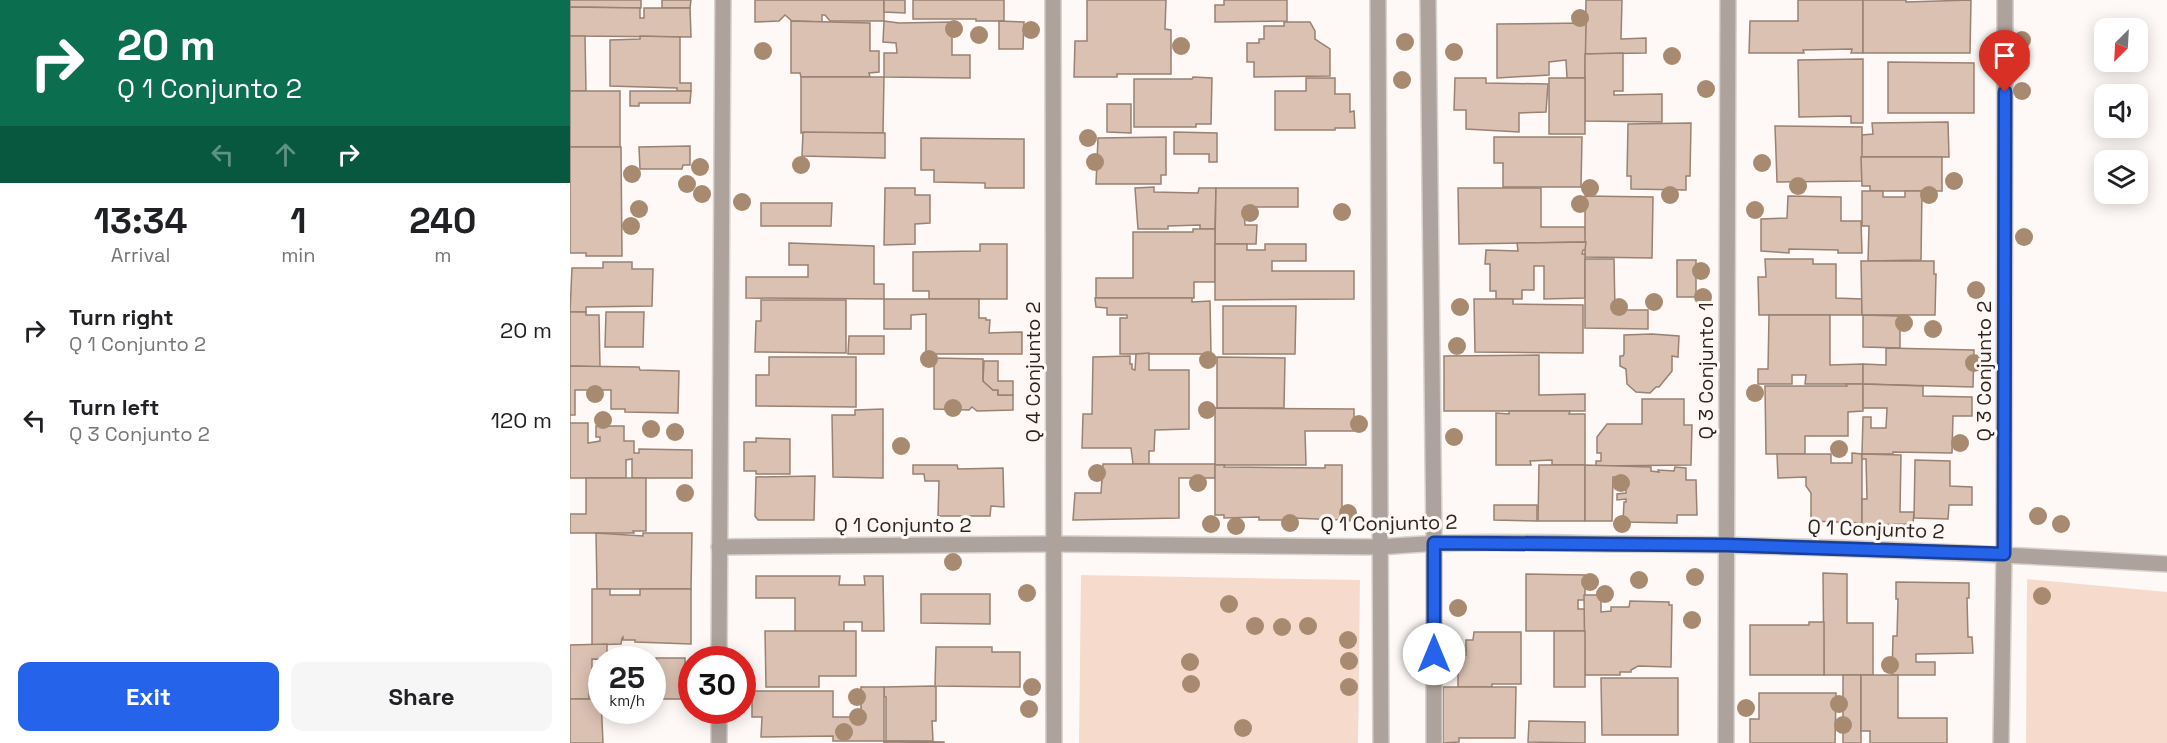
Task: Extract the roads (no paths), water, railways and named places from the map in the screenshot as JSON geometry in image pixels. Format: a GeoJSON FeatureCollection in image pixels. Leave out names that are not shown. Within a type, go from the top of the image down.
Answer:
{"type":"FeatureCollection","features":[{"type":"Feature","properties":{"kind":"street"},"geometry":{"type":"LineString","coordinates":[[719,646],[723,0]]}},
{"type":"Feature","properties":{"kind":"street","name":"Q 4 Conjunto 2"},"geometry":{"type":"LineString","coordinates":[[1053,0],[1054,743]]}},
{"type":"Feature","properties":{"kind":"street"},"geometry":{"type":"LineString","coordinates":[[1378,0],[1381,743]]}},
{"type":"Feature","properties":{"kind":"street"},"geometry":{"type":"LineString","coordinates":[[1428,0],[1434,743]]}},
{"type":"Feature","properties":{"kind":"street","name":"Q 3 Conjunto 1"},"geometry":{"type":"LineString","coordinates":[[1726,743],[1728,0]]}},
{"type":"Feature","properties":{"kind":"street","name":"Q 3 Conjunto 2"},"geometry":{"type":"LineString","coordinates":[[2001,743],[2004,554],[2005,0]]}},
{"type":"Feature","properties":{"kind":"street","name":"Q 1 Conjunto 2"},"geometry":{"type":"LineString","coordinates":[[719,547],[1054,544],[1381,547],[1434,543],[1727,545],[2004,554],[2167,564]]}},
{"type":"Feature","properties":{"kind":"street"},"geometry":{"type":"LineString","coordinates":[[719,724],[719,743]]}}]}
